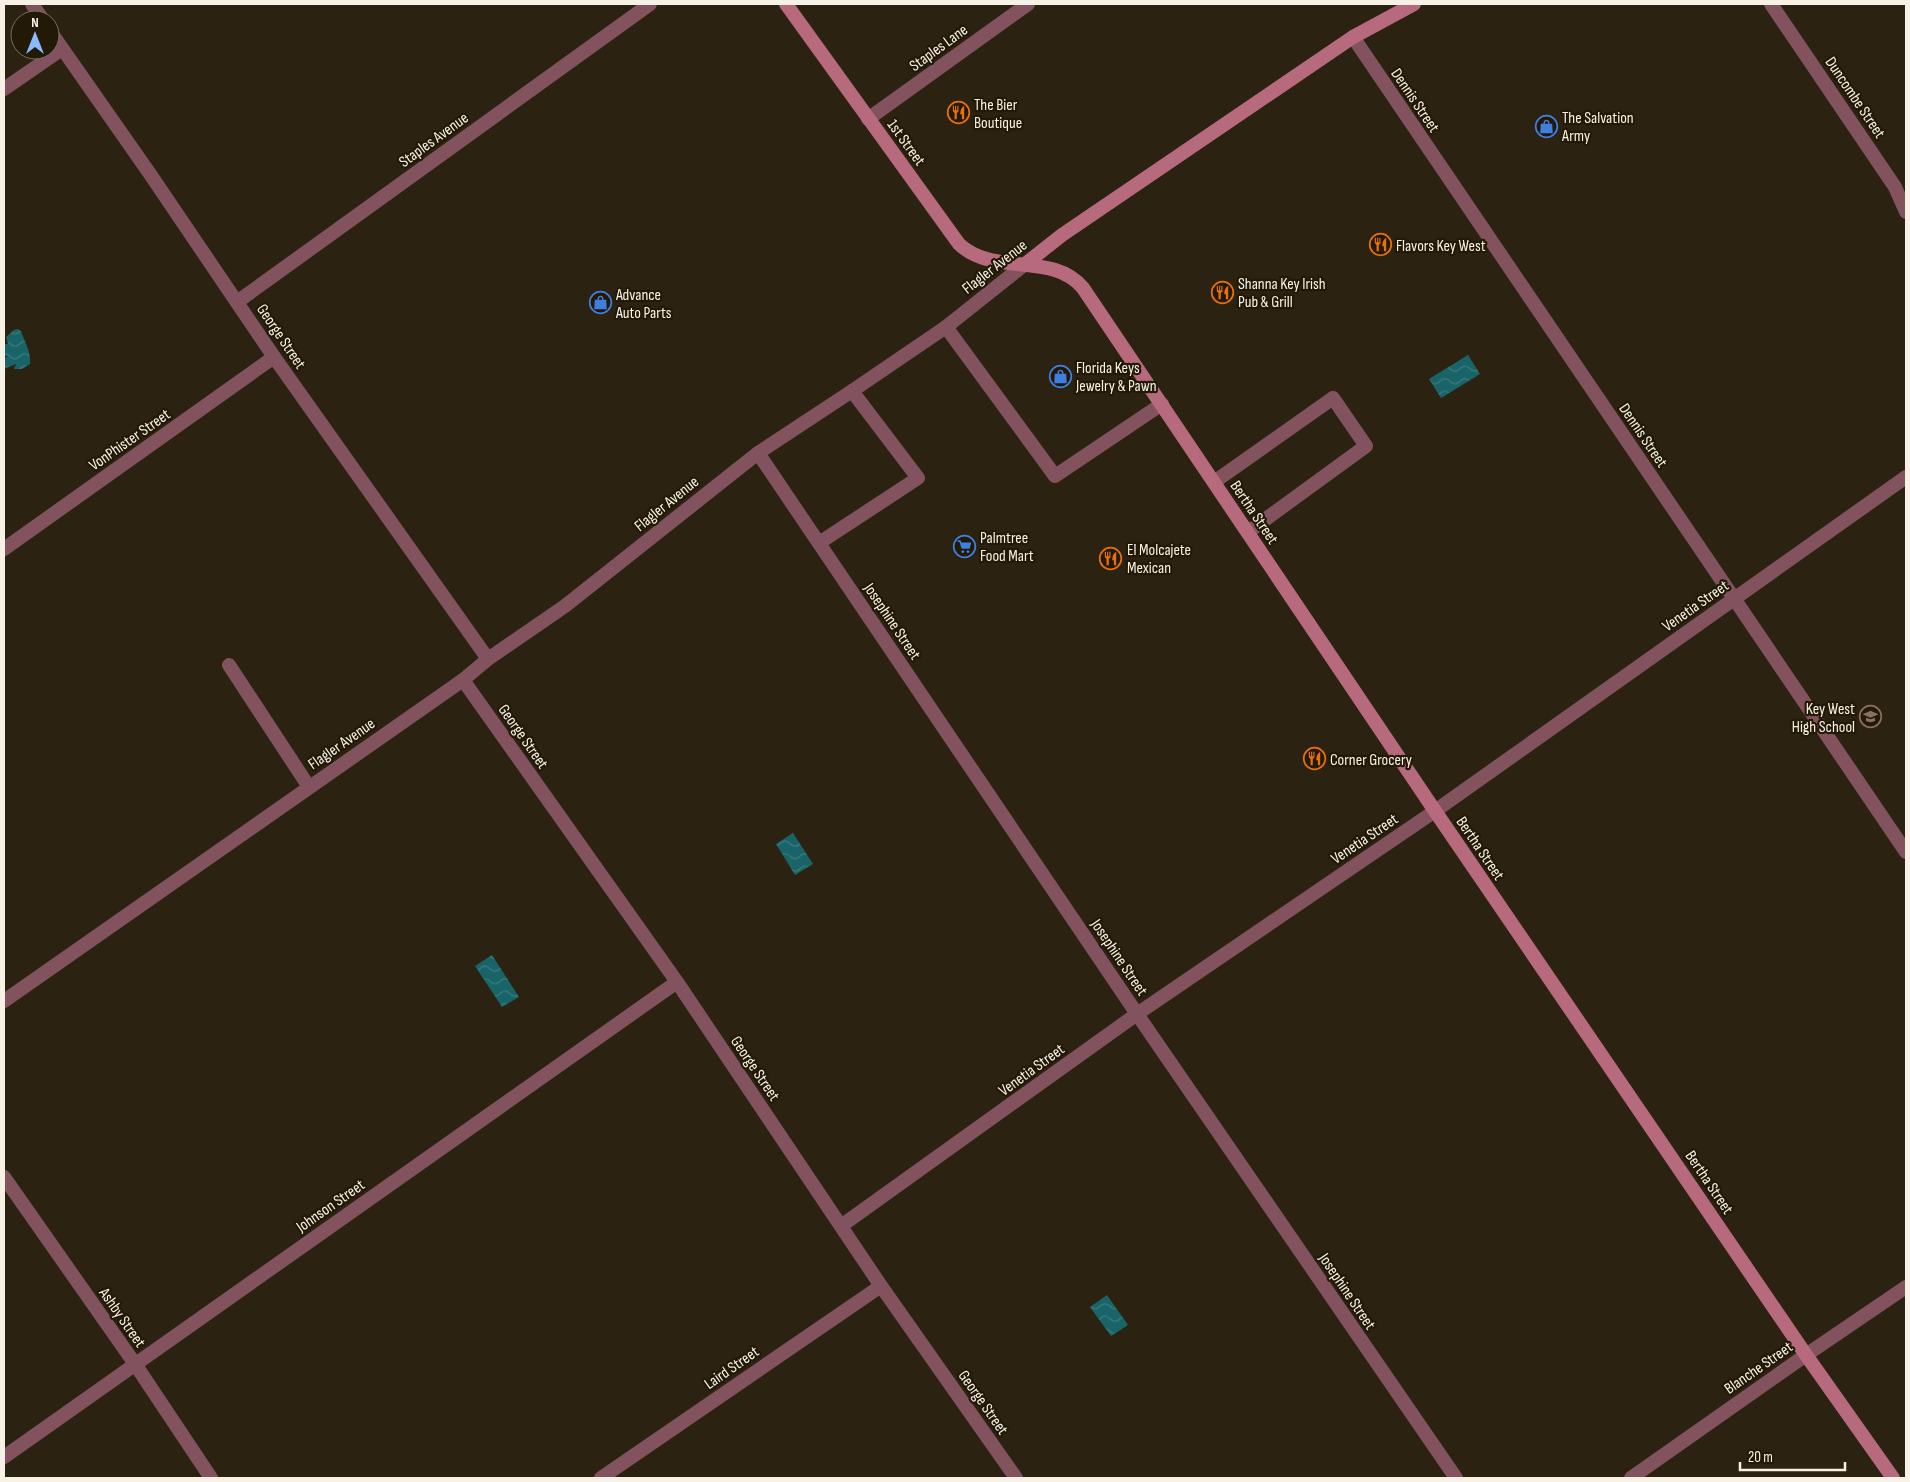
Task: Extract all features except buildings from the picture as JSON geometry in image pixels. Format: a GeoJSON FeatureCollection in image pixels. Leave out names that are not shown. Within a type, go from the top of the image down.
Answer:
{"type":"FeatureCollection","features":[{"type":"Feature","properties":{"kind":"main road","name":"1st Street"},"geometry":{"type":"LineString","coordinates":[[786,4],[959,244],[966,251],[985,260],[1024,265]]}},
{"type":"Feature","properties":{"kind":"main road","name":"Flagler Avenue"},"geometry":{"type":"LineString","coordinates":[[1024,265],[1062,235],[1353,37],[1393,4]]}},
{"type":"Feature","properties":{"kind":"main road","name":"Flagler Avenue"},"geometry":{"type":"LineString","coordinates":[[1353,37],[1414,4]]}},
{"type":"Feature","properties":{"kind":"main road","name":"Bertha Street"},"geometry":{"type":"LineString","coordinates":[[1024,265],[1060,271],[1077,281],[1435,810],[1892,1478]]}},
{"type":"Feature","properties":{"kind":"street","name":"Staples Avenue"},"geometry":{"type":"LineString","coordinates":[[237,302],[650,4]]}},
{"type":"Feature","properties":{"kind":"street","name":"Staples Lane"},"geometry":{"type":"LineString","coordinates":[[868,118],[1028,4]]}},
{"type":"Feature","properties":{"kind":"street","name":"Duncombe Street"},"geometry":{"type":"LineString","coordinates":[[1771,4],[1895,187],[1906,212]]}},
{"type":"Feature","properties":{"kind":"street","name":"Dennis Street"},"geometry":{"type":"LineString","coordinates":[[1353,37],[1906,852]]}},
{"type":"Feature","properties":{"kind":"street","name":"George Street"},"geometry":{"type":"LineString","coordinates":[[60,46],[274,357],[488,659]]}},
{"type":"Feature","properties":{"kind":"street"},"geometry":{"type":"LineString","coordinates":[[4,89],[62,49]]}},
{"type":"Feature","properties":{"kind":"street","name":"Flagler Avenue"},"geometry":{"type":"LineString","coordinates":[[4,1001],[565,606],[758,452],[946,327],[1024,265]]}},
{"type":"Feature","properties":{"kind":"street"},"geometry":{"type":"LineString","coordinates":[[946,327],[1055,476],[1162,404]]}},
{"type":"Feature","properties":{"kind":"street","name":"VonPhister Street"},"geometry":{"type":"LineString","coordinates":[[4,549],[274,357]]}},
{"type":"Feature","properties":{"kind":"street"},"geometry":{"type":"LineString","coordinates":[[819,543],[918,478],[852,391]]}},
{"type":"Feature","properties":{"kind":"street"},"geometry":{"type":"LineString","coordinates":[[1214,482],[1333,398],[1366,446],[1248,532]]}},
{"type":"Feature","properties":{"kind":"street","name":"Josephine Street"},"geometry":{"type":"LineString","coordinates":[[758,452],[1137,1014],[1456,1478]]}},
{"type":"Feature","properties":{"kind":"street","name":"Venetia Street"},"geometry":{"type":"LineString","coordinates":[[841,1226],[1137,1014],[1435,810],[1906,478]]}},
{"type":"Feature","properties":{"kind":"street"},"geometry":{"type":"LineString","coordinates":[[229,666],[310,787]]}},
{"type":"Feature","properties":{"kind":"street","name":"George Street"},"geometry":{"type":"LineString","coordinates":[[462,680],[676,982],[881,1286],[1016,1478]]}},
{"type":"Feature","properties":{"kind":"street","name":"Johnson Street"},"geometry":{"type":"LineString","coordinates":[[4,1457],[676,982]]}},
{"type":"Feature","properties":{"kind":"street","name":"Ashby Street"},"geometry":{"type":"LineString","coordinates":[[4,1177],[211,1478]]}},
{"type":"Feature","properties":{"kind":"street","name":"Laird Street"},"geometry":{"type":"LineString","coordinates":[[601,1478],[881,1286]]}},
{"type":"Feature","properties":{"kind":"street","name":"Blanche Street"},"geometry":{"type":"LineString","coordinates":[[1631,1478],[1806,1354],[1906,1287]]}},
{"type":"Feature","properties":{"kind":"water"},"geometry":{"type":"Polygon","coordinates":[[[18,329],[21,331],[30,355],[30,364],[22,369],[14,369],[16,364],[4,369],[4,358],[8,356],[4,356],[4,344],[8,344],[6,337],[18,329]]]}},
{"type":"Feature","properties":{"kind":"water"},"geometry":{"type":"Polygon","coordinates":[[[1468,355],[1480,374],[1441,398],[1429,379],[1468,355]]]}},
{"type":"Feature","properties":{"kind":"water"},"geometry":{"type":"Polygon","coordinates":[[[793,833],[813,864],[795,875],[776,844],[793,833]]]}},
{"type":"Feature","properties":{"kind":"water"},"geometry":{"type":"Polygon","coordinates":[[[492,955],[519,997],[502,1007],[475,966],[492,955]]]}},
{"type":"Feature","properties":{"kind":"water"},"geometry":{"type":"Polygon","coordinates":[[[1107,1295],[1128,1325],[1111,1336],[1090,1307],[1107,1295]]]}},
{"type":"Feature","properties":{"kind":"place","name":"The Bier Boutique"},"geometry":{"type":"Point","coordinates":[958,113]}},
{"type":"Feature","properties":{"kind":"place","name":"The Salvation Army"},"geometry":{"type":"Point","coordinates":[1546,126]}},
{"type":"Feature","properties":{"kind":"place","name":"Flavors Key West"},"geometry":{"type":"Point","coordinates":[1380,245]}},
{"type":"Feature","properties":{"kind":"place","name":"Shanna Key Irish Pub & Grill"},"geometry":{"type":"Point","coordinates":[1222,292]}},
{"type":"Feature","properties":{"kind":"place","name":"Advance Auto Parts"},"geometry":{"type":"Point","coordinates":[600,303]}},
{"type":"Feature","properties":{"kind":"place","name":"Florida Keys Jewelry & Pawn"},"geometry":{"type":"Point","coordinates":[1060,376]}},
{"type":"Feature","properties":{"kind":"place","name":"Palmtree Food Mart"},"geometry":{"type":"Point","coordinates":[964,546]}},
{"type":"Feature","properties":{"kind":"place","name":"El Molcajete Mexican"},"geometry":{"type":"Point","coordinates":[1111,558]}},
{"type":"Feature","properties":{"kind":"place","name":"Key West High School"},"geometry":{"type":"Point","coordinates":[1871,717]}},
{"type":"Feature","properties":{"kind":"place","name":"Corner Grocery"},"geometry":{"type":"Point","coordinates":[1314,759]}}]}
